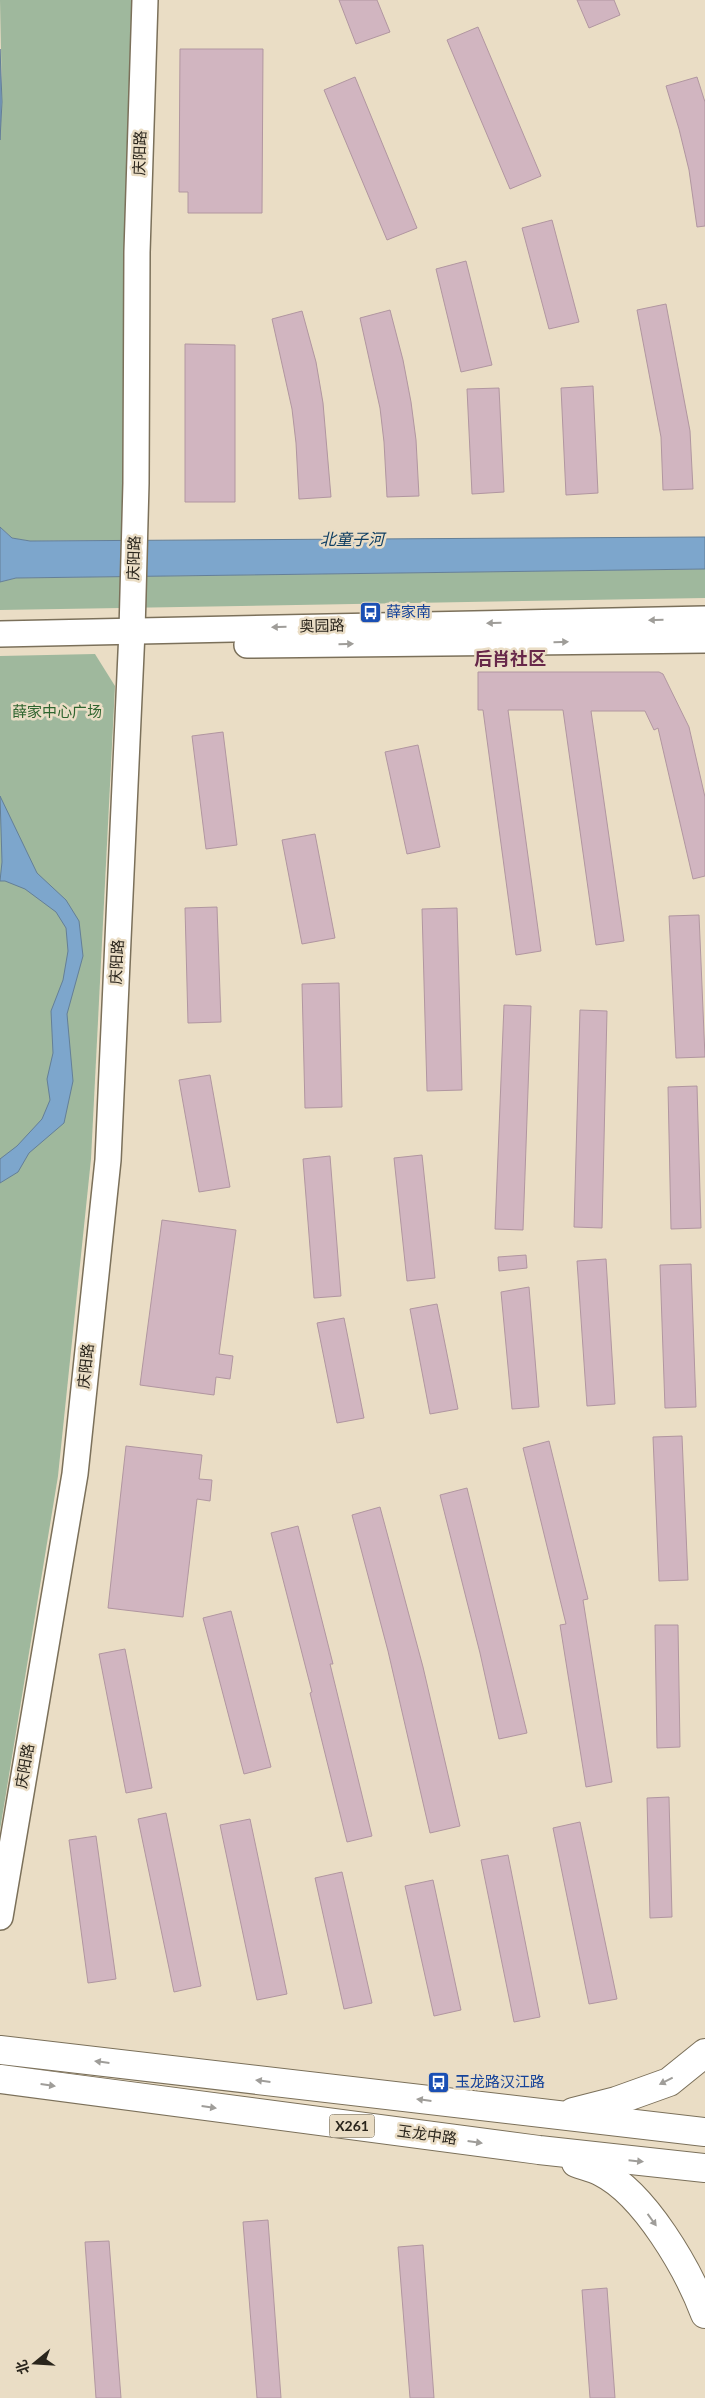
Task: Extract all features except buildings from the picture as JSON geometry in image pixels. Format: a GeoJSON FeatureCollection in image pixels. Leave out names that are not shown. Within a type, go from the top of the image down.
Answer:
{"type":"FeatureCollection","features":[{"type":"Feature","properties":{"kind":"main road","name":"X261"},"geometry":{"type":"LineString","coordinates":[[0,2050],[560,2116]]}},
{"type":"Feature","properties":{"kind":"main road"},"geometry":{"type":"LineString","coordinates":[[560,2116],[616,2101],[669,2082],[705,2052]]}},
{"type":"Feature","properties":{"kind":"main road","name":"玉龙中路"},"geometry":{"type":"LineString","coordinates":[[0,2079],[539,2150],[705,2168]]}},
{"type":"Feature","properties":{"kind":"main road"},"geometry":{"type":"LineString","coordinates":[[560,2116],[705,2132]]}},
{"type":"Feature","properties":{"kind":"main road"},"geometry":{"type":"LineString","coordinates":[[539,2150],[602,2172],[637,2200],[664,2236],[696,2291],[705,2314]]}},
{"type":"Feature","properties":{"kind":"street","name":"庆阳路"},"geometry":{"type":"LineString","coordinates":[[0,1917],[75,1474],[108,1160],[132,638],[135,528],[137,252],[145,0]]}},
{"type":"Feature","properties":{"kind":"street","name":"奥园路"},"geometry":{"type":"LineString","coordinates":[[0,650],[132,638],[705,619]]}},
{"type":"Feature","properties":{"kind":"street","name":"奥园路"},"geometry":{"type":"LineString","coordinates":[[0,634],[132,638],[705,640]]}},
{"type":"Feature","properties":{"kind":"green space"},"geometry":{"type":"Polygon","coordinates":[[[0,0],[132,0],[122,540],[30,541],[12,538],[0,527],[0,140],[2,102],[0,0]]]}},
{"type":"Feature","properties":{"kind":"green space"},"geometry":{"type":"Polygon","coordinates":[[[705,569],[705,598],[0,610],[0,582],[16,578],[705,569]]]}},
{"type":"Feature","properties":{"kind":"green space","name":"薛家中心广场"},"geometry":{"type":"Polygon","coordinates":[[[95,654],[115,686],[91,1159],[58,1476],[0,1830],[0,656],[95,654]]]}},
{"type":"Feature","properties":{"kind":"water"},"geometry":{"type":"Polygon","coordinates":[[[0,49],[2,102],[0,140],[0,49]]]}},
{"type":"Feature","properties":{"kind":"water"},"geometry":{"type":"Polygon","coordinates":[[[0,527],[12,538],[30,541],[705,537],[705,569],[16,578],[0,582],[0,527]]]}},
{"type":"Feature","properties":{"kind":"water"},"geometry":{"type":"Polygon","coordinates":[[[0,796],[37,873],[66,900],[79,921],[83,956],[67,1014],[73,1081],[64,1123],[29,1153],[18,1172],[0,1183],[0,1159],[17,1146],[42,1119],[50,1100],[47,1079],[53,1053],[51,1011],[63,980],[68,951],[66,928],[56,912],[25,889],[5,881],[0,881],[2,862],[0,796]]]}},
{"type":"Feature","properties":{"kind":"place","name":"薛家南"},"geometry":{"type":"Point","coordinates":[370,612]}},
{"type":"Feature","properties":{"kind":"place","name":"玉龙路汉江路"},"geometry":{"type":"Point","coordinates":[439,2082]}},
{"type":"Feature","properties":{"kind":"district","name":"后肖社区"},"geometry":{"type":"Point","coordinates":[510,659]}},
{"type":"Feature","properties":{"kind":"water label","name":"北童子河"},"geometry":{"type":"Point","coordinates":[352,539]}}]}
